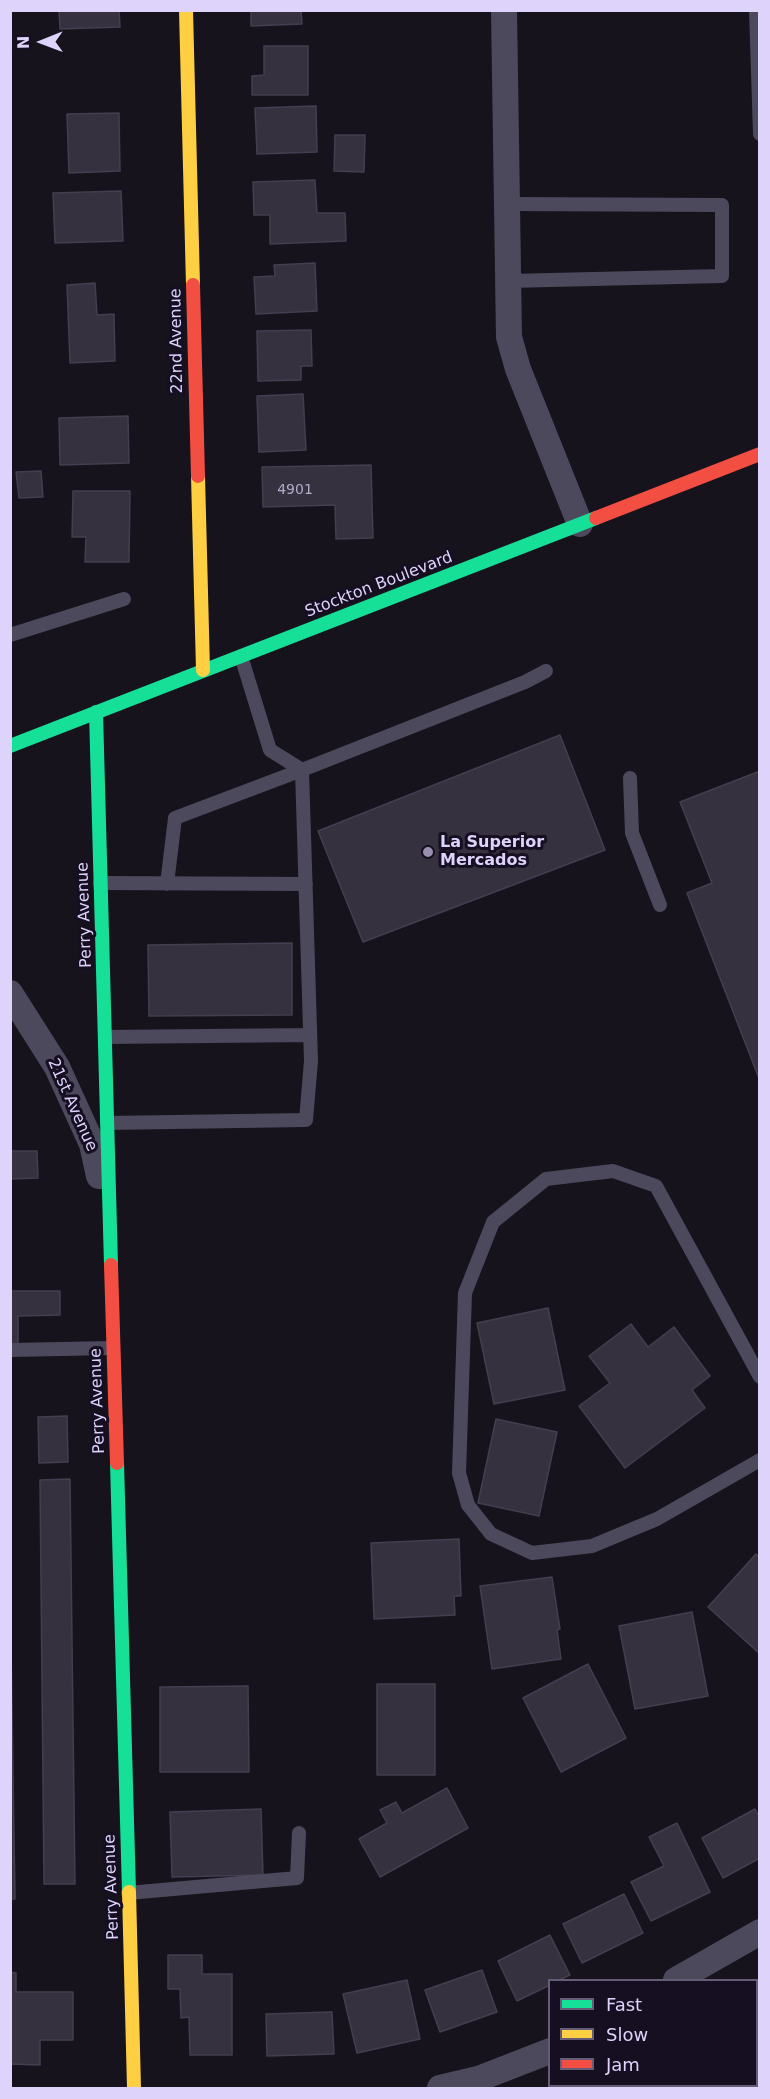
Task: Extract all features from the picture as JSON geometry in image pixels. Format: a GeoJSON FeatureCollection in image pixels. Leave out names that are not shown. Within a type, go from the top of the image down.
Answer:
{"type":"FeatureCollection","features":[{"type":"Feature","properties":{"kind":"street","name":"22nd Avenue"},"geometry":{"type":"LineString","coordinates":[[186,10],[203,670]]}},
{"type":"Feature","properties":{"kind":"street"},"geometry":{"type":"LineString","coordinates":[[504,10],[509,337],[518,369],[580,524]]}},
{"type":"Feature","properties":{"kind":"street","name":"Stockton Boulevard"},"geometry":{"type":"LineString","coordinates":[[10,746],[759,454]]}},
{"type":"Feature","properties":{"kind":"street","name":"Perry Avenue"},"geometry":{"type":"LineString","coordinates":[[96,712],[134,2088]]}},
{"type":"Feature","properties":{"kind":"street","name":"21st Avenue"},"geometry":{"type":"LineString","coordinates":[[10,993],[57,1067],[92,1144],[110,1226]]}},
{"type":"Feature","properties":{"kind":"street"},"geometry":{"type":"LineString","coordinates":[[678,1979],[759,1932]]}},
{"type":"Feature","properties":{"kind":"street"},"geometry":{"type":"LineString","coordinates":[[440,2088],[478,2079],[548,2051]]}},
{"type":"Feature","properties":{"kind":"lane"},"geometry":{"type":"LineString","coordinates":[[756,10],[759,134]]}},
{"type":"Feature","properties":{"kind":"lane"},"geometry":{"type":"LineString","coordinates":[[507,204],[722,205],[722,276],[508,281]]}},
{"type":"Feature","properties":{"kind":"lane"},"geometry":{"type":"LineString","coordinates":[[10,635],[124,599]]}},
{"type":"Feature","properties":{"kind":"lane"},"geometry":{"type":"LineString","coordinates":[[241,656],[270,750],[302,770]]}},
{"type":"Feature","properties":{"kind":"lane"},"geometry":{"type":"LineString","coordinates":[[167,884],[175,818],[525,682],[546,671]]}},
{"type":"Feature","properties":{"kind":"lane"},"geometry":{"type":"LineString","coordinates":[[107,1123],[306,1120],[311,1061],[302,770]]}},
{"type":"Feature","properties":{"kind":"lane"},"geometry":{"type":"LineString","coordinates":[[630,778],[632,833],[660,905]]}},
{"type":"Feature","properties":{"kind":"lane"},"geometry":{"type":"LineString","coordinates":[[100,883],[306,884]]}},
{"type":"Feature","properties":{"kind":"lane"},"geometry":{"type":"LineString","coordinates":[[105,1037],[310,1035]]}},
{"type":"Feature","properties":{"kind":"lane"},"geometry":{"type":"LineString","coordinates":[[759,1377],[656,1186],[613,1171],[546,1179],[493,1222],[465,1293],[459,1473],[468,1505],[491,1534],[532,1553],[592,1546],[657,1519],[759,1460]]}},
{"type":"Feature","properties":{"kind":"lane"},"geometry":{"type":"LineString","coordinates":[[10,1350],[113,1348]]}},
{"type":"Feature","properties":{"kind":"lane"},"geometry":{"type":"LineString","coordinates":[[128,1893],[297,1878],[299,1833]]}},
{"type":"Feature","properties":{"kind":"building"},"geometry":{"type":"Polygon","coordinates":[[[59,10],[119,10],[120,27],[60,29],[59,10]]]}},
{"type":"Feature","properties":{"kind":"building"},"geometry":{"type":"Polygon","coordinates":[[[251,10],[301,10],[302,24],[251,26],[251,10]]]}},
{"type":"Feature","properties":{"kind":"building"},"geometry":{"type":"Polygon","coordinates":[[[264,46],[308,46],[308,95],[252,95],[252,76],[264,75],[264,46]]]}},
{"type":"Feature","properties":{"kind":"building"},"geometry":{"type":"Polygon","coordinates":[[[316,106],[317,152],[257,154],[255,108],[316,106]]]}},
{"type":"Feature","properties":{"kind":"building"},"geometry":{"type":"Polygon","coordinates":[[[119,113],[120,171],[69,173],[67,114],[119,113]]]}},
{"type":"Feature","properties":{"kind":"building"},"geometry":{"type":"Polygon","coordinates":[[[335,135],[365,135],[364,172],[334,171],[335,135]]]}},
{"type":"Feature","properties":{"kind":"building"},"geometry":{"type":"Polygon","coordinates":[[[315,180],[317,213],[345,213],[346,241],[270,244],[270,215],[254,215],[253,182],[315,180]]]}},
{"type":"Feature","properties":{"kind":"building"},"geometry":{"type":"Polygon","coordinates":[[[121,191],[123,241],[55,243],[53,193],[121,191]]]}},
{"type":"Feature","properties":{"kind":"building"},"geometry":{"type":"Polygon","coordinates":[[[315,263],[317,311],[256,314],[254,277],[275,276],[274,265],[315,263]]]}},
{"type":"Feature","properties":{"kind":"building"},"geometry":{"type":"Polygon","coordinates":[[[95,283],[97,315],[114,314],[115,361],[70,363],[67,285],[95,283]]]}},
{"type":"Feature","properties":{"kind":"building"},"geometry":{"type":"Polygon","coordinates":[[[311,330],[312,366],[301,366],[301,380],[258,381],[257,331],[311,330]]]}},
{"type":"Feature","properties":{"kind":"building"},"geometry":{"type":"Polygon","coordinates":[[[303,394],[306,450],[259,452],[257,396],[303,394]]]}},
{"type":"Feature","properties":{"kind":"building"},"geometry":{"type":"Polygon","coordinates":[[[128,416],[129,463],[60,465],[59,418],[128,416]]]}},
{"type":"Feature","properties":{"kind":"building"},"geometry":{"type":"Polygon","coordinates":[[[371,465],[373,538],[336,539],[335,505],[263,507],[262,467],[371,465]]]}},
{"type":"Feature","properties":{"kind":"building"},"geometry":{"type":"Polygon","coordinates":[[[41,471],[43,497],[19,498],[16,472],[41,471]]]}},
{"type":"Feature","properties":{"kind":"building"},"geometry":{"type":"Polygon","coordinates":[[[73,491],[130,491],[129,562],[85,562],[86,537],[72,537],[73,491]]]}},
{"type":"Feature","properties":{"kind":"building"},"geometry":{"type":"Polygon","coordinates":[[[560,735],[605,850],[363,942],[318,831],[560,735]]]}},
{"type":"Feature","properties":{"kind":"building"},"geometry":{"type":"Polygon","coordinates":[[[760,771],[760,1081],[687,893],[712,883],[680,802],[760,771]]]}},
{"type":"Feature","properties":{"kind":"building"},"geometry":{"type":"Polygon","coordinates":[[[292,943],[292,1015],[149,1016],[148,945],[292,943]]]}},
{"type":"Feature","properties":{"kind":"building"},"geometry":{"type":"Polygon","coordinates":[[[10,1151],[37,1151],[38,1178],[10,1179],[10,1151]]]}},
{"type":"Feature","properties":{"kind":"building"},"geometry":{"type":"Polygon","coordinates":[[[10,1291],[60,1291],[60,1315],[18,1316],[18,1345],[10,1345],[10,1291]]]}},
{"type":"Feature","properties":{"kind":"building"},"geometry":{"type":"Polygon","coordinates":[[[548,1308],[565,1390],[494,1404],[477,1323],[548,1308]]]}},
{"type":"Feature","properties":{"kind":"building"},"geometry":{"type":"Polygon","coordinates":[[[631,1324],[648,1347],[674,1327],[710,1376],[692,1390],[705,1408],[625,1468],[579,1406],[610,1383],[589,1356],[631,1324]]]}},
{"type":"Feature","properties":{"kind":"building"},"geometry":{"type":"Polygon","coordinates":[[[67,1416],[68,1462],[39,1463],[38,1417],[67,1416]]]}},
{"type":"Feature","properties":{"kind":"building"},"geometry":{"type":"Polygon","coordinates":[[[496,1419],[557,1432],[539,1516],[478,1503],[496,1419]]]}},
{"type":"Feature","properties":{"kind":"building"},"geometry":{"type":"Polygon","coordinates":[[[70,1479],[75,1884],[44,1884],[40,1480],[70,1479]]]}},
{"type":"Feature","properties":{"kind":"building"},"geometry":{"type":"Polygon","coordinates":[[[459,1539],[461,1596],[454,1596],[455,1615],[374,1619],[371,1543],[459,1539]]]}},
{"type":"Feature","properties":{"kind":"building"},"geometry":{"type":"Polygon","coordinates":[[[756,1554],[760,1558],[760,1654],[708,1607],[756,1554]]]}},
{"type":"Feature","properties":{"kind":"building"},"geometry":{"type":"Polygon","coordinates":[[[552,1577],[560,1629],[557,1630],[561,1659],[492,1669],[480,1586],[552,1577]]]}},
{"type":"Feature","properties":{"kind":"building"},"geometry":{"type":"Polygon","coordinates":[[[10,1582],[15,1899],[10,1899],[10,1582]]]}},
{"type":"Feature","properties":{"kind":"building"},"geometry":{"type":"Polygon","coordinates":[[[692,1612],[708,1696],[635,1709],[619,1626],[692,1612]]]}},
{"type":"Feature","properties":{"kind":"building"},"geometry":{"type":"Polygon","coordinates":[[[588,1664],[626,1738],[561,1772],[523,1698],[588,1664]]]}},
{"type":"Feature","properties":{"kind":"building"},"geometry":{"type":"Polygon","coordinates":[[[377,1684],[435,1684],[435,1775],[377,1775],[377,1684]]]}},
{"type":"Feature","properties":{"kind":"building"},"geometry":{"type":"Polygon","coordinates":[[[248,1686],[249,1772],[160,1772],[160,1687],[248,1686]]]}},
{"type":"Feature","properties":{"kind":"building"},"geometry":{"type":"Polygon","coordinates":[[[447,1788],[468,1828],[380,1877],[359,1839],[387,1823],[380,1810],[396,1802],[402,1813],[447,1788]]]}},
{"type":"Feature","properties":{"kind":"building"},"geometry":{"type":"Polygon","coordinates":[[[261,1809],[263,1875],[172,1877],[170,1812],[261,1809]]]}},
{"type":"Feature","properties":{"kind":"building"},"geometry":{"type":"Polygon","coordinates":[[[755,1809],[760,1818],[760,1858],[723,1878],[702,1838],[755,1809]]]}},
{"type":"Feature","properties":{"kind":"building"},"geometry":{"type":"Polygon","coordinates":[[[677,1823],[710,1892],[651,1921],[631,1882],[664,1866],[649,1837],[677,1823]]]}},
{"type":"Feature","properties":{"kind":"building"},"geometry":{"type":"Polygon","coordinates":[[[624,1894],[643,1933],[582,1963],[563,1924],[624,1894]]]}},
{"type":"Feature","properties":{"kind":"building"},"geometry":{"type":"Polygon","coordinates":[[[550,1935],[570,1975],[561,1979],[548,1979],[548,1986],[517,2001],[498,1961],[550,1935]]]}},
{"type":"Feature","properties":{"kind":"building"},"geometry":{"type":"Polygon","coordinates":[[[168,1955],[202,1955],[202,1974],[232,1974],[232,2055],[190,2055],[189,2017],[181,2018],[180,1989],[168,1989],[168,1955]]]}},
{"type":"Feature","properties":{"kind":"building"},"geometry":{"type":"Polygon","coordinates":[[[482,1970],[497,2012],[440,2032],[425,1990],[482,1970]]]}},
{"type":"Feature","properties":{"kind":"building"},"geometry":{"type":"Polygon","coordinates":[[[10,1972],[16,1973],[16,1992],[73,1992],[73,2040],[40,2040],[40,2065],[10,2064],[10,1972]]]}},
{"type":"Feature","properties":{"kind":"building"},"geometry":{"type":"Polygon","coordinates":[[[407,1980],[420,2039],[357,2053],[343,1994],[407,1980]]]}},
{"type":"Feature","properties":{"kind":"building"},"geometry":{"type":"Polygon","coordinates":[[[332,2012],[334,2054],[267,2056],[266,2014],[332,2012]]]}},
{"type":"Feature","properties":{"kind":"building"},"geometry":{"type":"Polygon","coordinates":[[[760,2015],[760,2063],[758,2064],[758,2016],[760,2015]]]}},
{"type":"Feature","properties":{"kind":"building"},"geometry":{"type":"Polygon","coordinates":[[[658,2087],[723,2088],[659,2088],[658,2087]]]}},
{"type":"Feature","properties":{"kind":"traffic: fast"},"geometry":{"type":"LineString","coordinates":[[10,746],[596,518]]}},
{"type":"Feature","properties":{"kind":"traffic: fast"},"geometry":{"type":"LineString","coordinates":[[96,712],[111,1265]]}},
{"type":"Feature","properties":{"kind":"traffic: fast"},"geometry":{"type":"LineString","coordinates":[[117,1463],[129,1892]]}},
{"type":"Feature","properties":{"kind":"traffic: slow"},"geometry":{"type":"LineString","coordinates":[[186,10],[193,285]]}},
{"type":"Feature","properties":{"kind":"traffic: slow"},"geometry":{"type":"LineString","coordinates":[[198,476],[203,670]]}},
{"type":"Feature","properties":{"kind":"traffic: slow"},"geometry":{"type":"LineString","coordinates":[[129,1892],[134,2088]]}},
{"type":"Feature","properties":{"kind":"traffic: jam"},"geometry":{"type":"LineString","coordinates":[[193,285],[198,476]]}},
{"type":"Feature","properties":{"kind":"traffic: jam"},"geometry":{"type":"LineString","coordinates":[[596,518],[760,454]]}},
{"type":"Feature","properties":{"kind":"traffic: jam"},"geometry":{"type":"LineString","coordinates":[[111,1265],[117,1463]]}},
{"type":"Feature","properties":{"kind":"place","name":"La Superior Mercados"},"geometry":{"type":"Point","coordinates":[428,852]}}]}
